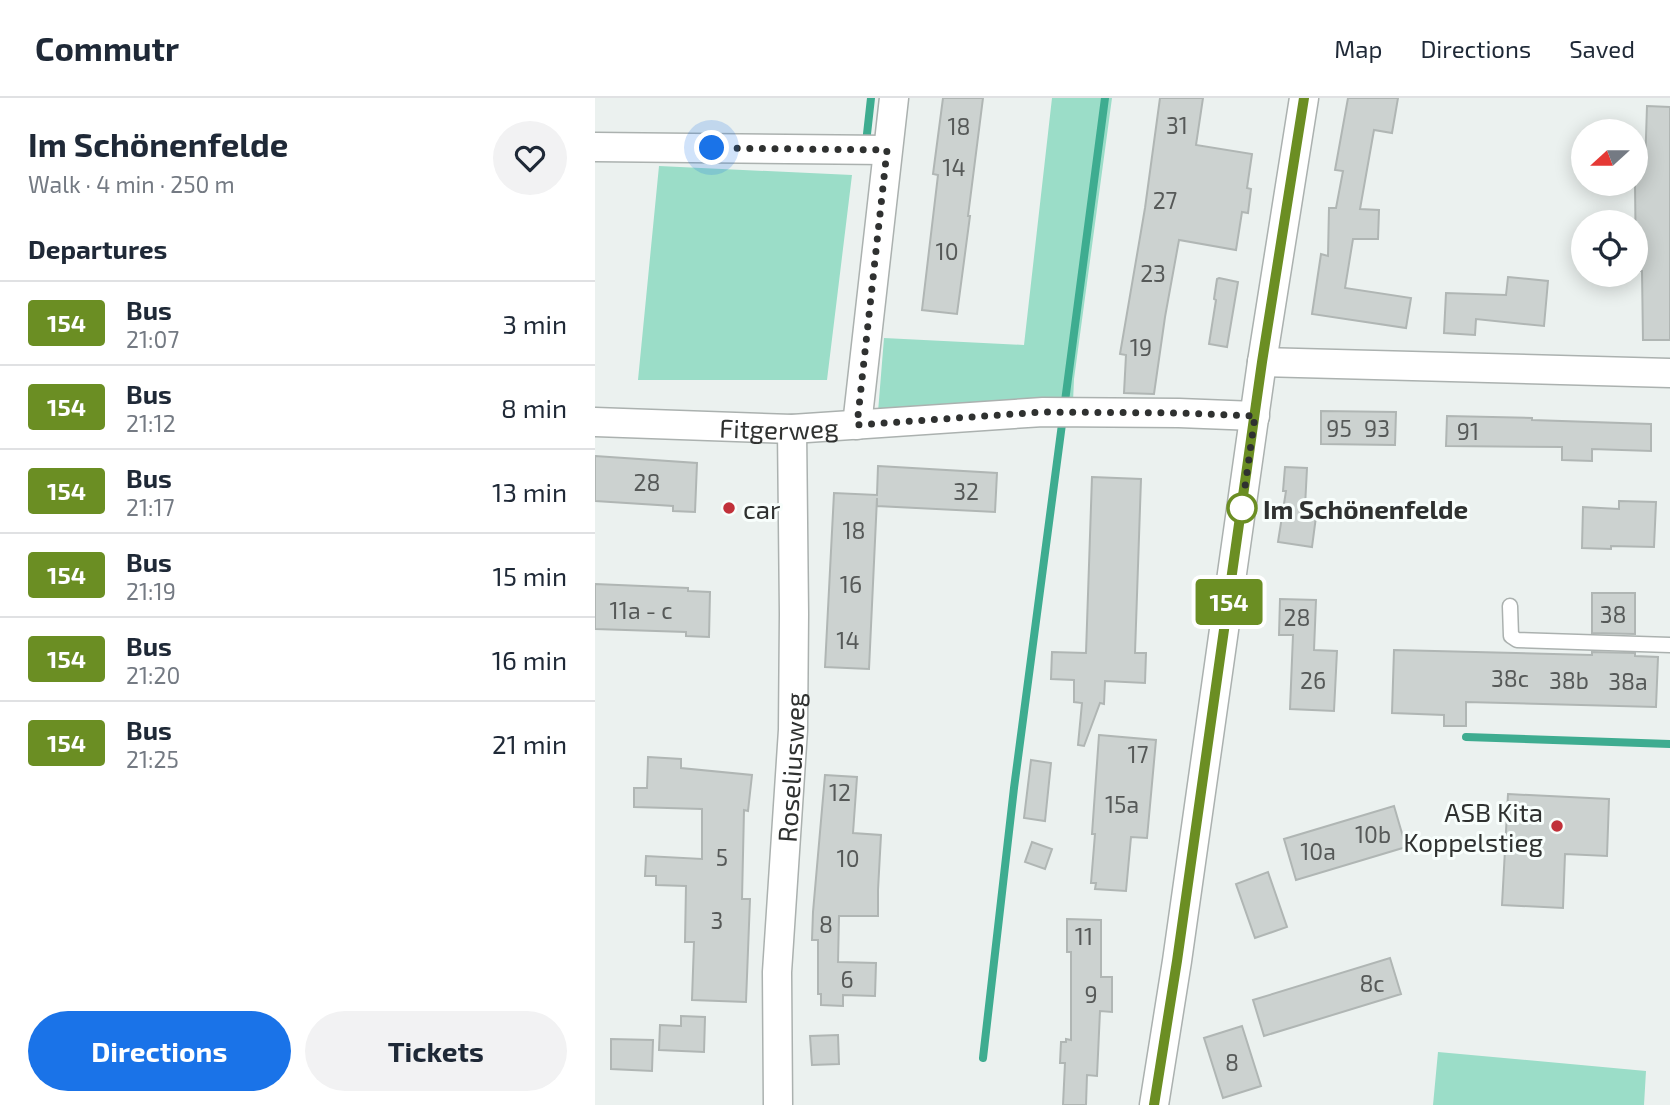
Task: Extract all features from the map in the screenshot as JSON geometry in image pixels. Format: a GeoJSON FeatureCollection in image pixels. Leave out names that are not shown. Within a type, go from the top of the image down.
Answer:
{"type":"FeatureCollection","features":[{"type":"Feature","properties":{"kind":"street"},"geometry":{"type":"LineString","coordinates":[[857,425],[894,98]]}},
{"type":"Feature","properties":{"kind":"street"},"geometry":{"type":"LineString","coordinates":[[1154,1105],[1189,883],[1262,362],[1304,98]]}},
{"type":"Feature","properties":{"kind":"street"},"geometry":{"type":"LineString","coordinates":[[595,147],[887,150]]}},
{"type":"Feature","properties":{"kind":"street"},"geometry":{"type":"LineString","coordinates":[[1262,362],[1670,373]]}},
{"type":"Feature","properties":{"kind":"street","name":"Fitgerweg"},"geometry":{"type":"LineString","coordinates":[[595,422],[792,429],[1043,412],[1255,416]]}},
{"type":"Feature","properties":{"kind":"street","name":"Roseliusweg"},"geometry":{"type":"LineString","coordinates":[[778,1105],[777,972],[793,730],[792,429]]}},
{"type":"Feature","properties":{"kind":"lane"},"geometry":{"type":"LineString","coordinates":[[1510,606],[1511,636],[1517,640],[1670,645]]}},
{"type":"Feature","properties":{"kind":"green space"},"geometry":{"type":"Polygon","coordinates":[[[1052,98],[1112,98],[1073,402],[878,412],[884,338],[1024,345],[1052,98]]]}},
{"type":"Feature","properties":{"kind":"green space"},"geometry":{"type":"Polygon","coordinates":[[[659,166],[852,175],[827,380],[638,380],[659,166]]]}},
{"type":"Feature","properties":{"kind":"green space"},"geometry":{"type":"Polygon","coordinates":[[[1438,1052],[1646,1071],[1644,1105],[1433,1105],[1438,1052]]]}},
{"type":"Feature","properties":{"kind":"building"},"geometry":{"type":"Polygon","coordinates":[[[943,98],[983,98],[957,314],[922,310],[938,175],[933,174],[943,98]]]}},
{"type":"Feature","properties":{"kind":"building"},"geometry":{"type":"Polygon","coordinates":[[[1160,98],[1203,98],[1196,145],[1252,154],[1247,188],[1251,189],[1248,213],[1242,212],[1236,250],[1179,240],[1154,394],[1124,393],[1126,355],[1120,354],[1145,208],[1160,98]]]}},
{"type":"Feature","properties":{"kind":"building"},"geometry":{"type":"Polygon","coordinates":[[[1348,98],[1398,98],[1392,133],[1374,130],[1360,209],[1379,210],[1378,239],[1353,239],[1345,288],[1411,298],[1406,328],[1312,314],[1321,254],[1328,256],[1329,208],[1336,208],[1343,171],[1335,170],[1348,98]]]}},
{"type":"Feature","properties":{"kind":"building"},"geometry":{"type":"Polygon","coordinates":[[[1647,106],[1670,107],[1670,340],[1643,340],[1642,287],[1648,287],[1648,210],[1635,210],[1635,196],[1649,196],[1649,119],[1647,119],[1647,106]]]}},
{"type":"Feature","properties":{"kind":"building"},"geometry":{"type":"Polygon","coordinates":[[[1508,277],[1548,281],[1544,326],[1476,319],[1475,335],[1444,333],[1446,293],[1506,295],[1508,277]]]}},
{"type":"Feature","properties":{"kind":"building"},"geometry":{"type":"Polygon","coordinates":[[[1219,278],[1238,282],[1227,347],[1209,344],[1219,278]]]}},
{"type":"Feature","properties":{"kind":"building"},"geometry":{"type":"Polygon","coordinates":[[[1321,411],[1396,412],[1395,445],[1321,444],[1321,411]]]}},
{"type":"Feature","properties":{"kind":"building"},"geometry":{"type":"Polygon","coordinates":[[[1447,416],[1651,424],[1651,451],[1592,449],[1592,461],[1562,460],[1562,447],[1446,446],[1447,416]]]}},
{"type":"Feature","properties":{"kind":"building"},"geometry":{"type":"Polygon","coordinates":[[[595,456],[697,463],[695,512],[673,511],[673,506],[595,501],[595,456]]]}},
{"type":"Feature","properties":{"kind":"building"},"geometry":{"type":"Polygon","coordinates":[[[878,466],[997,473],[995,512],[877,506],[877,498],[869,669],[825,667],[834,493],[877,495],[878,466]]]}},
{"type":"Feature","properties":{"kind":"building"},"geometry":{"type":"Polygon","coordinates":[[[1285,467],[1307,468],[1305,507],[1317,509],[1312,547],[1278,542],[1286,491],[1283,491],[1285,467]]]}},
{"type":"Feature","properties":{"kind":"building"},"geometry":{"type":"Polygon","coordinates":[[[1092,477],[1141,479],[1135,653],[1146,653],[1145,683],[1105,681],[1104,704],[1100,703],[1084,746],[1078,745],[1082,703],[1074,702],[1074,680],[1051,679],[1052,652],[1086,653],[1092,477]]]}},
{"type":"Feature","properties":{"kind":"building"},"geometry":{"type":"Polygon","coordinates":[[[1619,501],[1656,502],[1654,547],[1582,548],[1583,507],[1619,509],[1619,501]]]}},
{"type":"Feature","properties":{"kind":"building"},"geometry":{"type":"Polygon","coordinates":[[[595,584],[688,588],[688,591],[710,592],[709,637],[686,636],[686,632],[595,629],[595,584]]]}},
{"type":"Feature","properties":{"kind":"building"},"geometry":{"type":"Polygon","coordinates":[[[1592,593],[1635,593],[1635,634],[1592,633],[1592,593]]]}},
{"type":"Feature","properties":{"kind":"building"},"geometry":{"type":"Polygon","coordinates":[[[1280,599],[1316,600],[1314,650],[1337,651],[1334,711],[1290,709],[1293,635],[1279,635],[1280,599]]]}},
{"type":"Feature","properties":{"kind":"building"},"geometry":{"type":"Polygon","coordinates":[[[1394,650],[1592,655],[1592,652],[1635,653],[1635,656],[1658,657],[1656,707],[1466,702],[1466,726],[1444,726],[1444,715],[1392,713],[1394,650]]]}},
{"type":"Feature","properties":{"kind":"building"},"geometry":{"type":"Polygon","coordinates":[[[1099,735],[1156,740],[1147,838],[1131,837],[1126,891],[1095,889],[1096,883],[1091,883],[1099,735]]]}},
{"type":"Feature","properties":{"kind":"building"},"geometry":{"type":"Polygon","coordinates":[[[648,757],[681,759],[681,768],[752,775],[748,811],[744,810],[742,899],[750,899],[746,1002],[692,1000],[694,942],[685,942],[686,886],[656,885],[656,876],[645,876],[646,856],[702,859],[702,809],[634,807],[634,788],[647,788],[648,757]]]}},
{"type":"Feature","properties":{"kind":"building"},"geometry":{"type":"Polygon","coordinates":[[[1031,760],[1051,763],[1045,821],[1024,818],[1031,760]]]}},
{"type":"Feature","properties":{"kind":"building"},"geometry":{"type":"Polygon","coordinates":[[[825,775],[857,777],[853,833],[881,835],[878,916],[839,916],[838,962],[876,963],[875,996],[843,995],[843,1006],[821,1005],[821,994],[818,994],[818,940],[812,940],[825,775]]]}},
{"type":"Feature","properties":{"kind":"building","name":"ASB Kita Koppelstieg"},"geometry":{"type":"Polygon","coordinates":[[[1508,794],[1609,799],[1607,856],[1565,854],[1563,908],[1502,905],[1508,794]]]}},
{"type":"Feature","properties":{"kind":"building"},"geometry":{"type":"Polygon","coordinates":[[[1394,806],[1406,847],[1296,880],[1284,839],[1394,806]]]}},
{"type":"Feature","properties":{"kind":"building"},"geometry":{"type":"Polygon","coordinates":[[[1032,842],[1052,849],[1045,869],[1025,862],[1032,842]]]}},
{"type":"Feature","properties":{"kind":"building"},"geometry":{"type":"Polygon","coordinates":[[[1268,872],[1287,927],[1255,938],[1236,884],[1268,872]]]}},
{"type":"Feature","properties":{"kind":"building"},"geometry":{"type":"Polygon","coordinates":[[[1067,919],[1101,920],[1101,977],[1112,977],[1112,1012],[1100,1011],[1097,1076],[1087,1075],[1086,1105],[1063,1105],[1065,1063],[1060,1063],[1061,1042],[1071,1040],[1071,952],[1067,952],[1067,919]]]}},
{"type":"Feature","properties":{"kind":"building"},"geometry":{"type":"Polygon","coordinates":[[[1390,958],[1401,994],[1264,1036],[1253,1000],[1390,958]]]}},
{"type":"Feature","properties":{"kind":"building"},"geometry":{"type":"Polygon","coordinates":[[[681,1016],[705,1017],[704,1052],[659,1050],[660,1025],[681,1026],[681,1016]]]}},
{"type":"Feature","properties":{"kind":"building"},"geometry":{"type":"Polygon","coordinates":[[[1242,1026],[1261,1086],[1223,1098],[1204,1038],[1242,1026]]]}},
{"type":"Feature","properties":{"kind":"building"},"geometry":{"type":"Polygon","coordinates":[[[838,1035],[839,1064],[812,1065],[810,1036],[838,1035]]]}},
{"type":"Feature","properties":{"kind":"building"},"geometry":{"type":"Polygon","coordinates":[[[611,1039],[653,1040],[652,1071],[611,1069],[611,1039]]]}},
{"type":"Feature","properties":{"kind":"waterway"},"geometry":{"type":"LineString","coordinates":[[867,134],[871,98]]}},
{"type":"Feature","properties":{"kind":"waterway"},"geometry":{"type":"LineString","coordinates":[[983,1058],[1014,788],[1105,98]]}},
{"type":"Feature","properties":{"kind":"waterway"},"geometry":{"type":"LineString","coordinates":[[1466,737],[1670,744]]}},
{"type":"Feature","properties":{"kind":"bus line","name":"154"},"geometry":{"type":"LineString","coordinates":[[1154,1105],[1214,711],[1262,362],[1304,98]]}},
{"type":"Feature","properties":{"kind":"place","name":"car"},"geometry":{"type":"Point","coordinates":[729,508]}},
{"type":"Feature","properties":{"kind":"place","name":"Im Schönenfelde"},"geometry":{"type":"Point","coordinates":[1242,508]}},
{"type":"Feature","properties":{"kind":"place","name":"ASB Kita Koppelstieg"},"geometry":{"type":"Point","coordinates":[1557,826]}},
{"type":"Feature","properties":{"kind":"route"},"geometry":{"type":"LineString","coordinates":[[712,148],[887,150],[857,425],[1087,411],[1255,416],[1242,508]]}}]}
